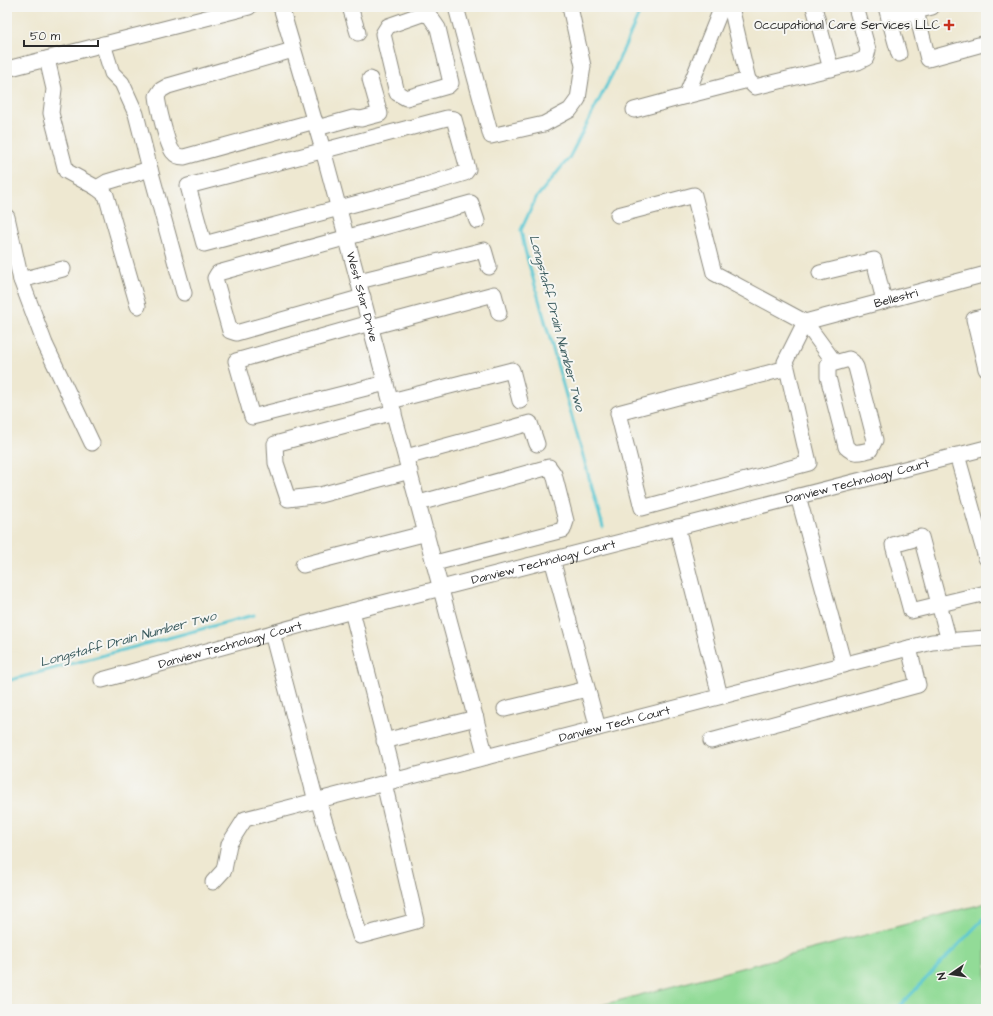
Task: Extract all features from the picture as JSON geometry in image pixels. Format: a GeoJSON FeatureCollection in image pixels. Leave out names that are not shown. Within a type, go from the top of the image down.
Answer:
{"type":"FeatureCollection","features":[{"type":"Feature","properties":{"kind":"street"},"geometry":{"type":"LineString","coordinates":[[7,69],[249,7]]}},
{"type":"Feature","properties":{"kind":"street","name":"West Star Drive"},"geometry":{"type":"LineString","coordinates":[[281,7],[339,208],[442,588],[486,757]]}},
{"type":"Feature","properties":{"kind":"street"},"geometry":{"type":"LineString","coordinates":[[350,7],[358,33]]}},
{"type":"Feature","properties":{"kind":"street"},"geometry":{"type":"LineString","coordinates":[[456,7],[491,136],[544,124],[570,110],[578,99],[583,66],[570,7]]}},
{"type":"Feature","properties":{"kind":"street"},"geometry":{"type":"LineString","coordinates":[[686,96],[722,7]]}},
{"type":"Feature","properties":{"kind":"street"},"geometry":{"type":"LineString","coordinates":[[730,7],[748,80],[755,87],[858,62],[866,58],[868,50],[856,7]]}},
{"type":"Feature","properties":{"kind":"street"},"geometry":{"type":"LineString","coordinates":[[814,7],[830,69]]}},
{"type":"Feature","properties":{"kind":"street"},"geometry":{"type":"LineString","coordinates":[[899,54],[888,13],[932,7]]}},
{"type":"Feature","properties":{"kind":"street"},"geometry":{"type":"LineString","coordinates":[[915,9],[928,59],[986,43]]}},
{"type":"Feature","properties":{"kind":"street"},"geometry":{"type":"LineString","coordinates":[[422,11],[429,15],[438,28],[451,83],[448,86],[406,98],[397,94],[383,34],[388,26],[422,11]]}},
{"type":"Feature","properties":{"kind":"street"},"geometry":{"type":"LineString","coordinates":[[103,44],[112,73],[122,83],[136,114],[184,293]]}},
{"type":"Feature","properties":{"kind":"street"},"geometry":{"type":"LineString","coordinates":[[293,50],[168,86],[161,90],[157,96],[158,105],[171,151],[184,157],[316,124],[353,118],[362,119],[380,114],[370,79]]}},
{"type":"Feature","properties":{"kind":"street"},"geometry":{"type":"LineString","coordinates":[[47,59],[54,89],[51,114],[66,171],[97,188],[106,195],[138,306]]}},
{"type":"Feature","properties":{"kind":"street"},"geometry":{"type":"LineString","coordinates":[[634,110],[748,80]]}},
{"type":"Feature","properties":{"kind":"street"},"geometry":{"type":"LineString","coordinates":[[447,118],[454,119],[468,169],[465,173],[426,185],[204,244],[188,186],[323,150],[447,118]]}},
{"type":"Feature","properties":{"kind":"street"},"geometry":{"type":"LineString","coordinates":[[97,188],[108,182],[150,169]]}},
{"type":"Feature","properties":{"kind":"street"},"geometry":{"type":"LineString","coordinates":[[618,215],[694,195],[714,273],[805,322],[835,363]]}},
{"type":"Feature","properties":{"kind":"street"},"geometry":{"type":"LineString","coordinates":[[363,297],[236,333],[230,331],[215,278],[218,273],[470,203],[477,221]]}},
{"type":"Feature","properties":{"kind":"street"},"geometry":{"type":"LineString","coordinates":[[7,217],[22,280],[45,344],[92,443]]}},
{"type":"Feature","properties":{"kind":"street"},"geometry":{"type":"LineString","coordinates":[[358,281],[484,250],[489,267]]}},
{"type":"Feature","properties":{"kind":"street"},"geometry":{"type":"LineString","coordinates":[[820,273],[874,260],[884,301]]}},
{"type":"Feature","properties":{"kind":"street"},"geometry":{"type":"LineString","coordinates":[[22,280],[63,269]]}},
{"type":"Feature","properties":{"kind":"street","name":"Bellestri"},"geometry":{"type":"LineString","coordinates":[[805,322],[986,274]]}},
{"type":"Feature","properties":{"kind":"street"},"geometry":{"type":"LineString","coordinates":[[386,383],[252,417],[236,361],[494,294],[499,313]]}},
{"type":"Feature","properties":{"kind":"street"},"geometry":{"type":"LineString","coordinates":[[986,316],[974,319],[986,369]]}},
{"type":"Feature","properties":{"kind":"street"},"geometry":{"type":"LineString","coordinates":[[787,368],[618,414],[642,508],[809,463],[787,368],[785,362],[805,322]]}},
{"type":"Feature","properties":{"kind":"street"},"geometry":{"type":"LineString","coordinates":[[849,359],[856,367],[875,440],[870,450],[856,453],[851,452],[846,447],[828,377],[828,365],[835,363],[849,359]]}},
{"type":"Feature","properties":{"kind":"street"},"geometry":{"type":"LineString","coordinates":[[520,401],[512,370],[392,406],[275,444],[276,463],[288,499],[320,495],[530,423],[537,444]]}},
{"type":"Feature","properties":{"kind":"street","name":"Danview Technology Court"},"geometry":{"type":"LineString","coordinates":[[102,680],[352,611],[986,448]]}},
{"type":"Feature","properties":{"kind":"street"},"geometry":{"type":"LineString","coordinates":[[957,455],[986,558]]}},
{"type":"Feature","properties":{"kind":"street"},"geometry":{"type":"LineString","coordinates":[[418,503],[549,467],[554,474],[566,521],[563,530],[435,563]]}},
{"type":"Feature","properties":{"kind":"street"},"geometry":{"type":"LineString","coordinates":[[798,496],[844,665]]}},
{"type":"Feature","properties":{"kind":"street"},"geometry":{"type":"LineString","coordinates":[[677,527],[720,696]]}},
{"type":"Feature","properties":{"kind":"street"},"geometry":{"type":"LineString","coordinates":[[303,566],[427,533]]}},
{"type":"Feature","properties":{"kind":"street"},"geometry":{"type":"LineString","coordinates":[[949,641],[938,603],[921,537],[893,545],[911,611],[938,603],[986,593]]}},
{"type":"Feature","properties":{"kind":"street"},"geometry":{"type":"LineString","coordinates":[[552,559],[598,728]]}},
{"type":"Feature","properties":{"kind":"street"},"geometry":{"type":"LineString","coordinates":[[272,633],[317,800],[360,936],[409,923],[416,921],[389,782],[384,741],[352,611]]}},
{"type":"Feature","properties":{"kind":"street","name":"Danview Tech Court"},"geometry":{"type":"LineString","coordinates":[[213,882],[224,870],[229,844],[245,819],[932,642],[985,642]]}},
{"type":"Feature","properties":{"kind":"street"},"geometry":{"type":"LineString","coordinates":[[711,741],[918,685],[909,648]]}},
{"type":"Feature","properties":{"kind":"street"},"geometry":{"type":"LineString","coordinates":[[505,710],[587,689]]}},
{"type":"Feature","properties":{"kind":"street"},"geometry":{"type":"LineString","coordinates":[[384,741],[476,718]]}},
{"type":"Feature","properties":{"kind":"green space"},"geometry":{"type":"Polygon","coordinates":[[[986,903],[986,1009],[587,1009],[986,903]]]}},
{"type":"Feature","properties":{"kind":"waterway","name":"Longstaff Drain Number Two"},"geometry":{"type":"LineString","coordinates":[[603,527],[525,250],[521,230],[536,198],[569,158],[613,73],[642,7]]}},
{"type":"Feature","properties":{"kind":"waterway","name":"Longstaff Drain Number Two"},"geometry":{"type":"LineString","coordinates":[[7,681],[254,615]]}},
{"type":"Feature","properties":{"kind":"waterway"},"geometry":{"type":"LineString","coordinates":[[897,1009],[986,916]]}},
{"type":"Feature","properties":{"kind":"place","name":"Occupational Care Services LLC"},"geometry":{"type":"Point","coordinates":[949,25]}}]}
